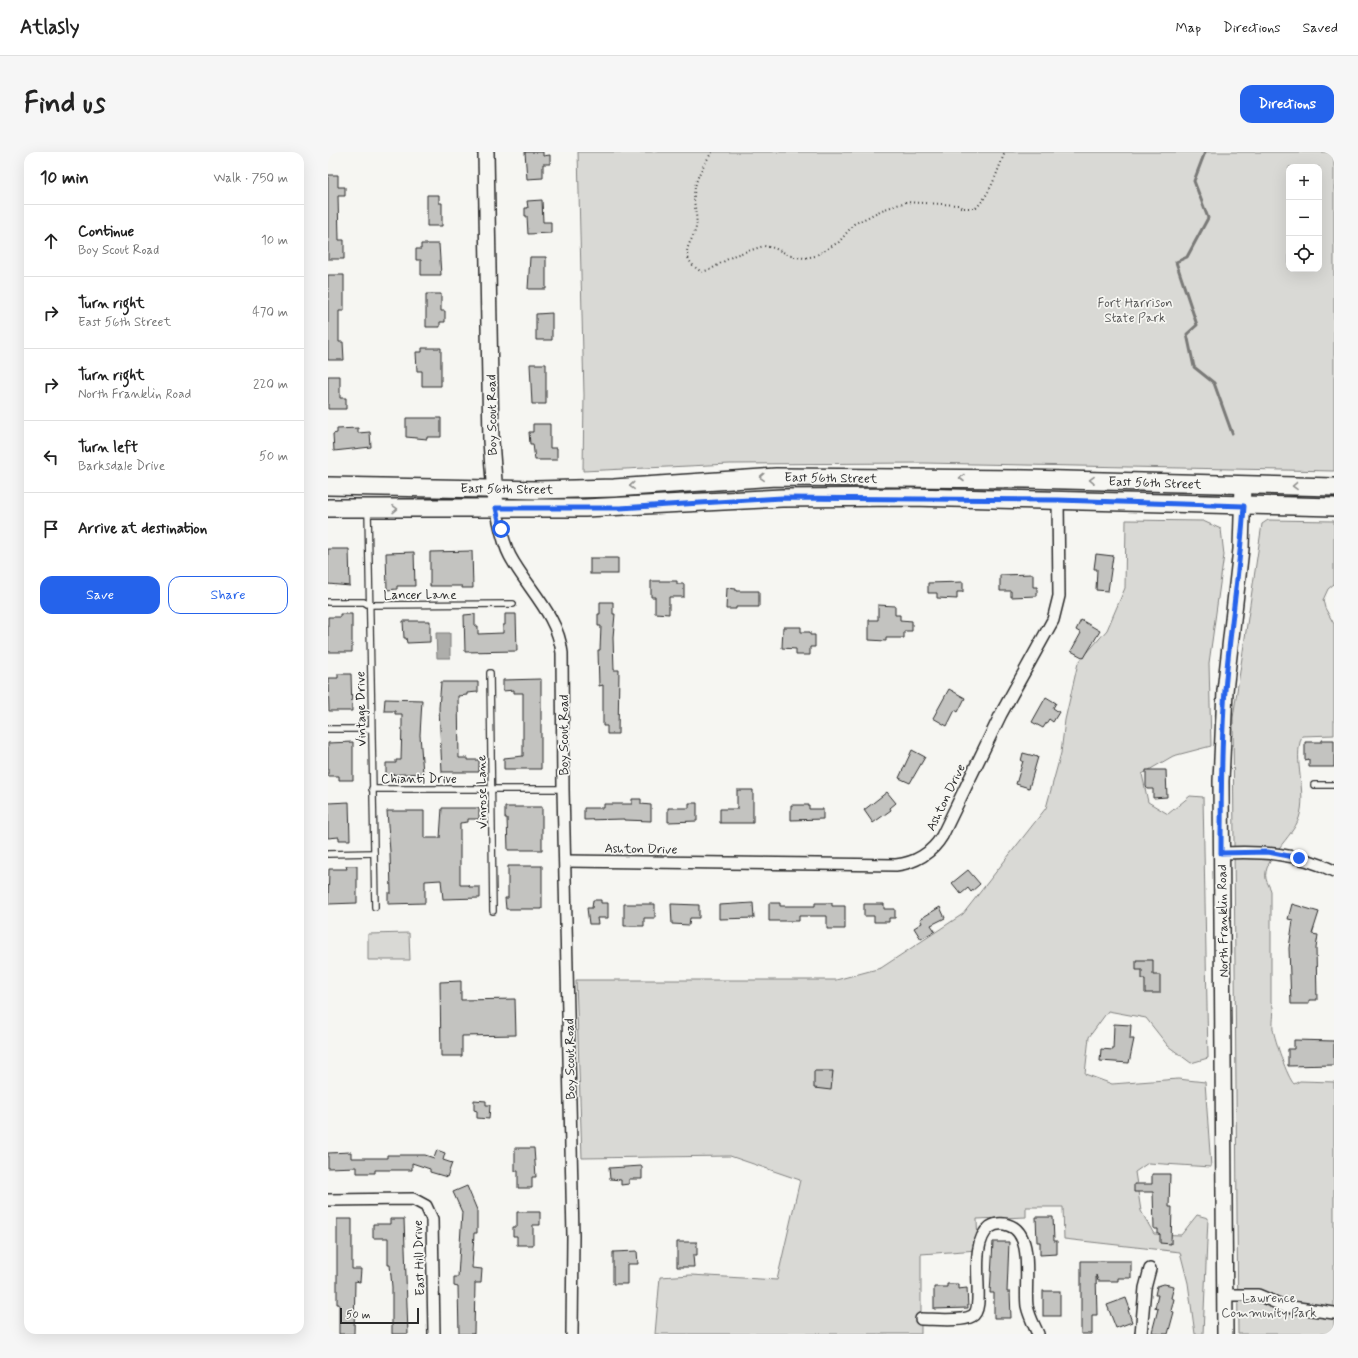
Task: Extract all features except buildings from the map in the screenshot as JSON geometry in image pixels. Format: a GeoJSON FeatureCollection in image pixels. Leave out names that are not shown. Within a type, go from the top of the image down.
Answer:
{"type":"FeatureCollection","features":[{"type":"Feature","properties":{"kind":"main road","name":"Boy Scout Road"},"geometry":{"type":"LineString","coordinates":[[486,152],[493,488],[496,508]]}},
{"type":"Feature","properties":{"kind":"main road","name":"East 56th Street"},"geometry":{"type":"LineString","coordinates":[[328,486],[536,490],[614,488],[776,477],[1049,479],[1334,487]]}},
{"type":"Feature","properties":{"kind":"main road","name":"North Franklin Road"},"geometry":{"type":"LineString","coordinates":[[1226,1334],[1221,781],[1225,691],[1241,549],[1244,506],[1243,485]]}},
{"type":"Feature","properties":{"kind":"main road","name":"East 56th Street"},"geometry":{"type":"LineString","coordinates":[[328,508],[368,510],[620,508],[782,498],[1058,500],[1244,506],[1334,507]]}},
{"type":"Feature","properties":{"kind":"street","name":"Ashton Drive"},"geometry":{"type":"LineString","coordinates":[[565,861],[896,865],[916,860],[925,854],[933,848],[942,836],[998,720],[1052,624],[1059,596],[1058,500]]}},
{"type":"Feature","properties":{"kind":"street","name":"Boy Scout Road"},"geometry":{"type":"LineString","coordinates":[[496,508],[503,538],[510,556],[553,622],[560,641],[563,662],[562,789],[565,861],[573,1236],[572,1334]]}},
{"type":"Feature","properties":{"kind":"street"},"geometry":{"type":"LineString","coordinates":[[1221,853],[1254,852],[1277,854],[1309,861],[1334,871]]}},
{"type":"Feature","properties":{"kind":"street","name":"East Hill Drive"},"geometry":{"type":"LineString","coordinates":[[328,1200],[413,1199],[426,1206],[432,1219],[434,1334]]}},
{"type":"Feature","properties":{"kind":"street"},"geometry":{"type":"LineString","coordinates":[[921,1319],[967,1318],[975,1315],[978,1307],[978,1260],[980,1244],[990,1228],[996,1224],[1004,1224],[1014,1227],[1018,1231],[1025,1248],[1027,1307],[1038,1334]]}},
{"type":"Feature","properties":{"kind":"street"},"geometry":{"type":"LineString","coordinates":[[1141,1334],[1144,1288],[1150,1269]]}},
{"type":"Feature","properties":{"kind":"street"},"geometry":{"type":"LineString","coordinates":[[1226,1295],[1258,1295],[1284,1306],[1334,1312]]}},
{"type":"Feature","properties":{"kind":"lane","name":"Vintage Drive"},"geometry":{"type":"LineString","coordinates":[[368,510],[375,907]]}},
{"type":"Feature","properties":{"kind":"lane","name":"Lancer Lane"},"geometry":{"type":"LineString","coordinates":[[328,602],[364,602],[369,605],[513,604]]}},
{"type":"Feature","properties":{"kind":"lane","name":"Vinrose Lane"},"geometry":{"type":"LineString","coordinates":[[490,673],[493,911]]}},
{"type":"Feature","properties":{"kind":"lane"},"geometry":{"type":"LineString","coordinates":[[328,729],[371,729]]}},
{"type":"Feature","properties":{"kind":"lane"},"geometry":{"type":"LineString","coordinates":[[1314,785],[1334,785]]}},
{"type":"Feature","properties":{"kind":"lane","name":"Chianti Drive"},"geometry":{"type":"LineString","coordinates":[[372,789],[562,789]]}},
{"type":"Feature","properties":{"kind":"lane"},"geometry":{"type":"LineString","coordinates":[[328,854],[374,853]]}},
{"type":"Feature","properties":{"kind":"path"},"geometry":{"type":"LineString","coordinates":[[712,152],[697,178],[694,196],[697,216],[696,230],[689,244],[687,254],[693,266],[702,272],[711,269],[735,255],[764,246],[774,248],[794,257],[805,258],[815,256],[839,242],[854,224],[882,210],[906,202],[958,205],[962,208],[969,209],[976,208],[990,188],[1004,152]]}},
{"type":"Feature","properties":{"kind":"green space","name":"Fort Harrison State Park"},"geometry":{"type":"Polygon","coordinates":[[[578,152],[1334,152],[1334,471],[924,463],[730,464],[583,471],[584,395],[578,152]]]}},
{"type":"Feature","properties":{"kind":"green space"},"geometry":{"type":"Polygon","coordinates":[[[1126,520],[1203,521],[1221,529],[1224,555],[1209,663],[1211,746],[1173,756],[1142,774],[1148,802],[1168,814],[1190,796],[1203,797],[1208,1058],[1191,1063],[1168,1046],[1146,1018],[1108,1011],[1089,1037],[1085,1074],[1112,1084],[1178,1079],[1205,1082],[1211,1167],[1148,1163],[1135,1172],[1141,1211],[1154,1234],[1181,1235],[1197,1215],[1208,1218],[1203,1334],[1195,1334],[1188,1283],[1180,1252],[1064,1239],[1063,1207],[1026,1207],[1026,1217],[977,1219],[978,1250],[921,1254],[921,1334],[655,1334],[660,1277],[691,1275],[777,1280],[800,1180],[730,1156],[582,1158],[576,980],[836,980],[881,968],[963,914],[1046,808],[1061,753],[1065,720],[1078,663],[1107,630],[1125,588],[1126,520]]]}},
{"type":"Feature","properties":{"kind":"green space","name":"Lawrence Community Park"},"geometry":{"type":"Polygon","coordinates":[[[1268,520],[1334,521],[1334,584],[1328,589],[1323,600],[1325,608],[1334,624],[1334,735],[1302,736],[1299,745],[1302,798],[1299,818],[1291,833],[1273,856],[1266,872],[1266,879],[1271,891],[1271,1002],[1274,1012],[1273,1029],[1279,1049],[1288,1074],[1294,1084],[1300,1081],[1334,1082],[1334,1334],[1238,1334],[1233,718],[1262,524],[1268,520]]]}},
{"type":"Feature","properties":{"kind":"green space"},"geometry":{"type":"Polygon","coordinates":[[[409,933],[410,960],[368,960],[368,934],[409,933]]]}},
{"type":"Feature","properties":{"kind":"shaded area"},"geometry":{"type":"Polygon","coordinates":[[[436,633],[450,633],[450,658],[437,658],[436,633]]]}},
{"type":"Feature","properties":{"kind":"waterway"},"geometry":{"type":"LineString","coordinates":[[1205,152],[1194,181],[1208,218],[1187,257],[1176,262],[1197,325],[1187,334],[1194,367],[1214,383],[1232,433]]}},
{"type":"Feature","properties":{"kind":"route"},"geometry":{"type":"LineString","coordinates":[[501,529],[496,508],[620,508],[697,502],[782,498],[911,497],[1148,502],[1244,506],[1241,549],[1225,691],[1221,781],[1221,853],[1268,852],[1299,858]]}}]}
